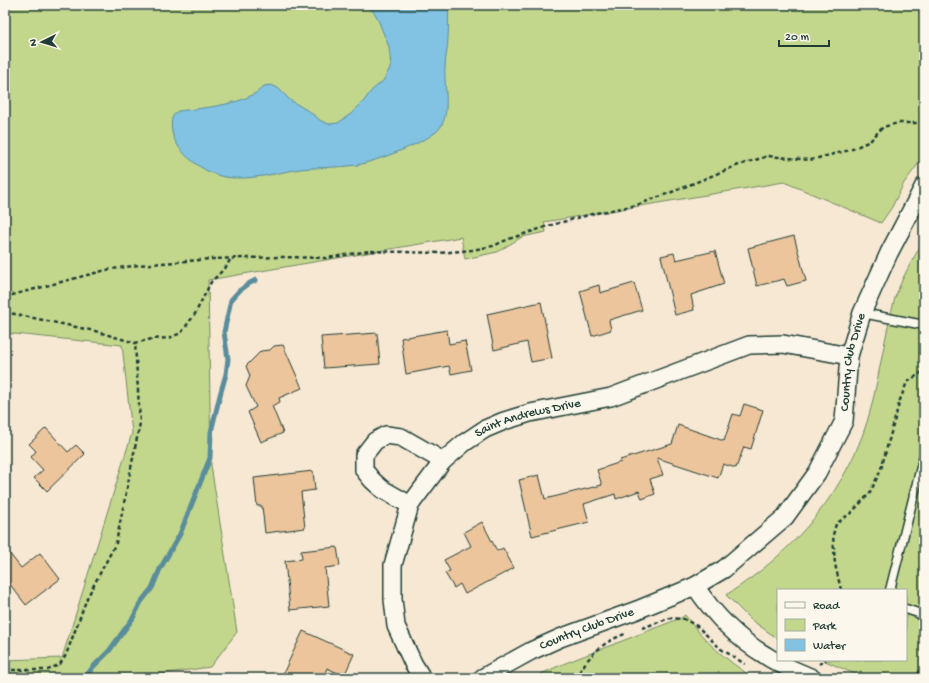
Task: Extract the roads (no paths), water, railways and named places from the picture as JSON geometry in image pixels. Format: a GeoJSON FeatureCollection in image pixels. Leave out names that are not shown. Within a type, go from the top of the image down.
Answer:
{"type":"FeatureCollection","features":[{"type":"Feature","properties":{"kind":"street","name":"Country Club Drive"},"geometry":{"type":"LineString","coordinates":[[482,678],[531,651],[560,638],[637,610],[695,586],[724,569],[785,517],[817,473],[844,421],[849,356],[862,312],[889,253],[924,186]]}},
{"type":"Feature","properties":{"kind":"street","name":"Saint Andrews Drive"},"geometry":{"type":"LineString","coordinates":[[422,678],[413,663],[396,626],[393,599],[392,565],[410,505],[443,461],[464,443],[485,430],[504,421],[530,413],[611,397],[749,345],[783,344],[849,356]]}},
{"type":"Feature","properties":{"kind":"street"},"geometry":{"type":"LineString","coordinates":[[410,505],[382,489],[364,470],[364,456],[375,441],[386,435],[401,437],[443,461]]}},
{"type":"Feature","properties":{"kind":"street"},"geometry":{"type":"LineString","coordinates":[[695,586],[710,608],[738,636],[765,656],[812,678]]}},
{"type":"Feature","properties":{"kind":"lane"},"geometry":{"type":"LineString","coordinates":[[862,312],[924,325]]}},
{"type":"Feature","properties":{"kind":"lane"},"geometry":{"type":"LineString","coordinates":[[890,589],[924,455]]}},
{"type":"Feature","properties":{"kind":"lane"},"geometry":{"type":"LineString","coordinates":[[907,609],[918,613],[924,618]]}},
{"type":"Feature","properties":{"kind":"lane"},"geometry":{"type":"LineString","coordinates":[[921,678],[924,672]]}},
{"type":"Feature","properties":{"kind":"water"},"geometry":{"type":"Polygon","coordinates":[[[367,5],[449,5],[448,42],[445,60],[446,107],[443,122],[435,133],[426,139],[402,150],[376,160],[357,165],[300,169],[244,178],[225,177],[209,172],[185,155],[175,140],[172,132],[172,118],[175,113],[178,111],[212,107],[247,98],[264,86],[271,85],[278,88],[290,100],[310,112],[321,121],[329,124],[338,123],[352,113],[372,90],[383,81],[391,66],[389,47],[376,15],[367,5]]]}},
{"type":"Feature","properties":{"kind":"waterway"},"geometry":{"type":"LineString","coordinates":[[85,678],[93,667],[109,651],[133,618],[141,602],[152,588],[160,569],[180,534],[210,458],[211,432],[226,374],[228,359],[224,332],[231,300],[239,291],[256,280]]}}]}
